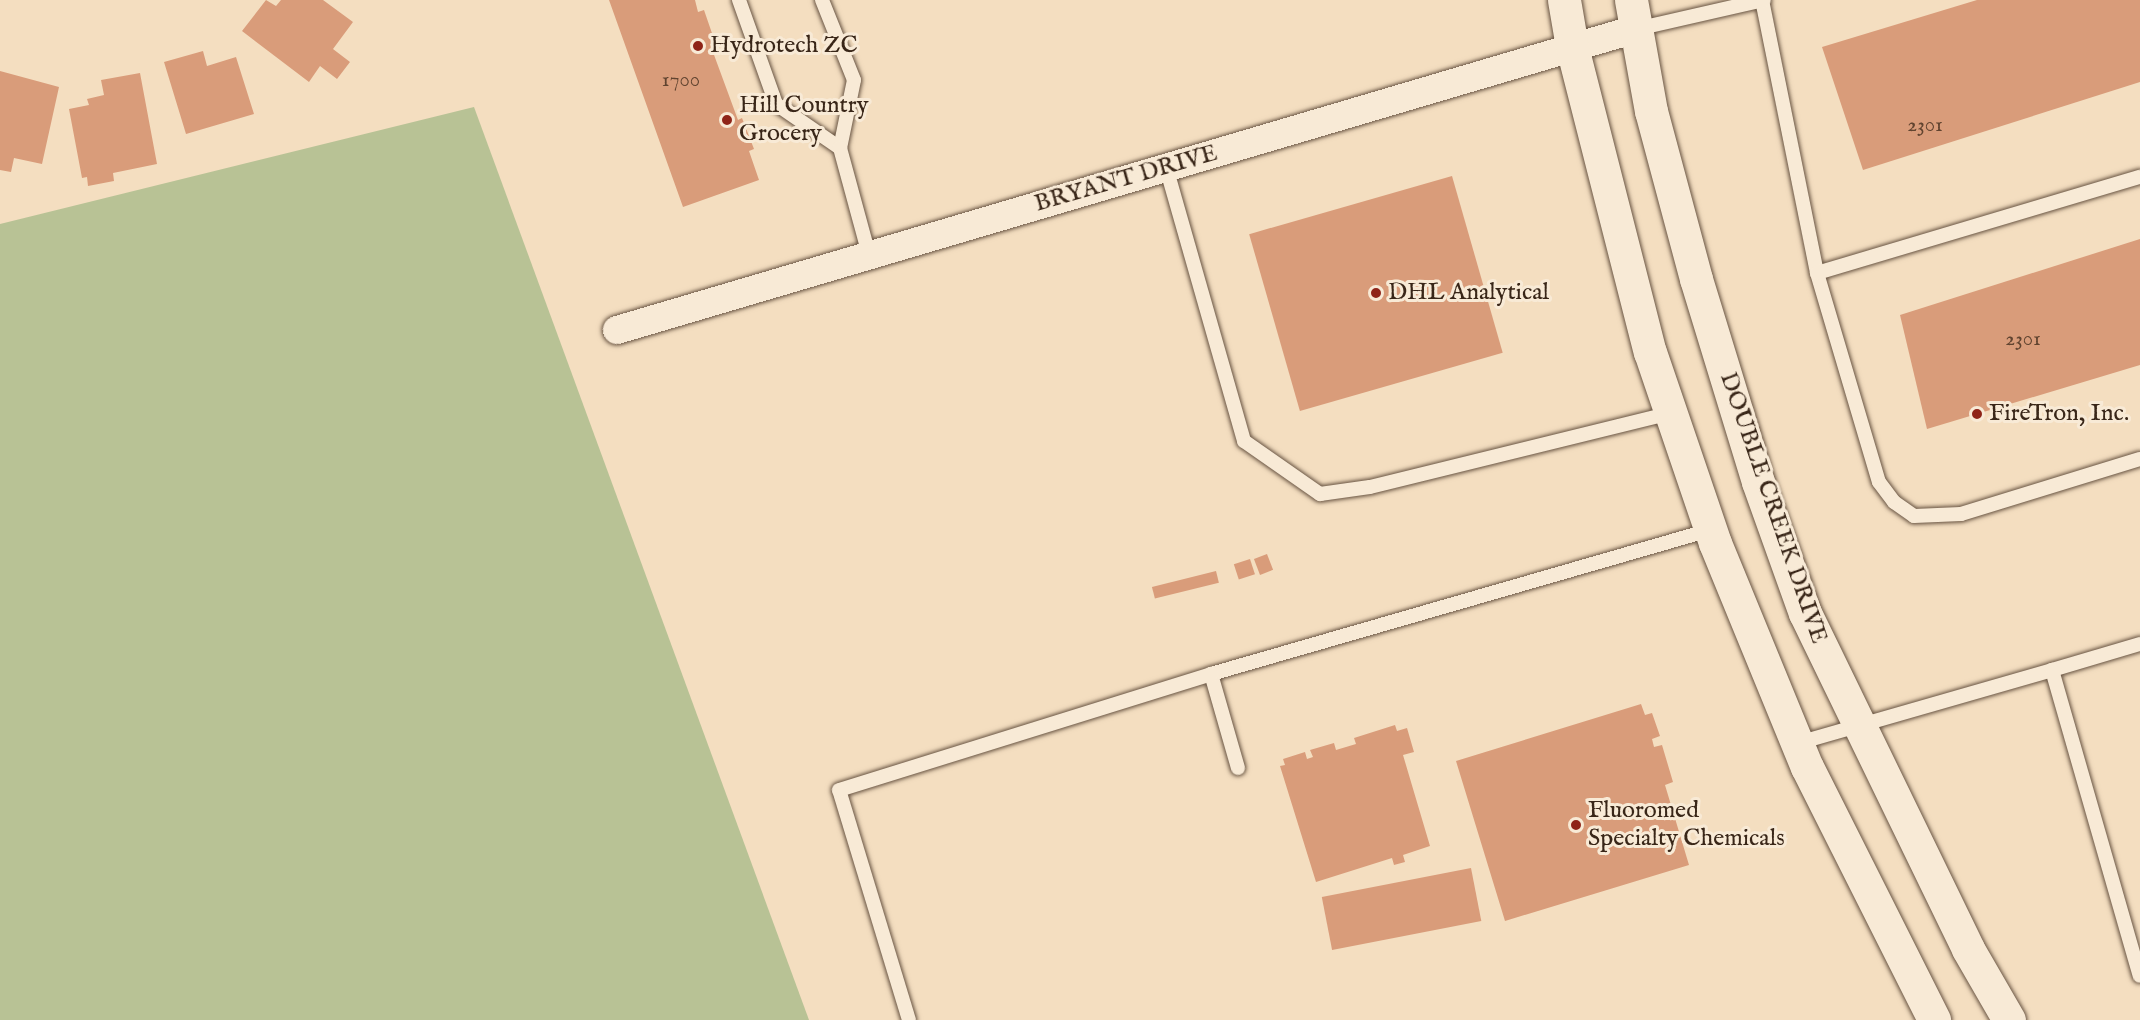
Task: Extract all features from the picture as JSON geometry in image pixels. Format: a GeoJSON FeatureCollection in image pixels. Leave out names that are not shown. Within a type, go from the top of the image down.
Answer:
{"type":"FeatureCollection","features":[{"type":"Feature","properties":{"kind":"street"},"geometry":{"type":"LineString","coordinates":[[1564,0],[1572,46],[1650,351],[1710,530],[1797,743],[1934,1020]]}},
{"type":"Feature","properties":{"kind":"street","name":"BRYANT DRIVE"},"geometry":{"type":"LineString","coordinates":[[617,330],[1572,46],[1634,14]]}},
{"type":"Feature","properties":{"kind":"street","name":"DOUBLE CREEK DRIVE"},"geometry":{"type":"LineString","coordinates":[[1634,14],[1651,111],[1693,267],[1758,482],[1805,613],[1968,949],[2009,1020]]}},
{"type":"Feature","properties":{"kind":"lane"},"geometry":{"type":"LineString","coordinates":[[739,0],[776,104],[840,148]]}},
{"type":"Feature","properties":{"kind":"lane"},"geometry":{"type":"LineString","coordinates":[[822,0],[854,80],[840,148],[869,255]]}},
{"type":"Feature","properties":{"kind":"lane"},"geometry":{"type":"LineString","coordinates":[[1634,14],[1763,0],[1817,273],[1879,482],[1894,502],[1914,516],[1961,514],[2140,459]]}},
{"type":"Feature","properties":{"kind":"lane"},"geometry":{"type":"LineString","coordinates":[[1166,167],[1244,441],[1320,494],[1370,487],[1671,413]]}},
{"type":"Feature","properties":{"kind":"lane"},"geometry":{"type":"LineString","coordinates":[[1817,273],[2140,177]]}},
{"type":"Feature","properties":{"kind":"lane"},"geometry":{"type":"LineString","coordinates":[[909,1020],[839,789],[1210,674],[1710,530]]}},
{"type":"Feature","properties":{"kind":"lane"},"geometry":{"type":"LineString","coordinates":[[1797,743],[1858,723],[2140,644]]}},
{"type":"Feature","properties":{"kind":"lane"},"geometry":{"type":"LineString","coordinates":[[2052,670],[2140,976]]}},
{"type":"Feature","properties":{"kind":"lane"},"geometry":{"type":"LineString","coordinates":[[1210,674],[1238,768]]}},
{"type":"Feature","properties":{"kind":"green space"},"geometry":{"type":"Polygon","coordinates":[[[474,107],[809,1020],[0,1020],[0,224],[474,107]]]}},
{"type":"Feature","properties":{"kind":"building"},"geometry":{"type":"Polygon","coordinates":[[[266,0],[276,6],[281,0],[323,0],[353,22],[333,49],[350,62],[337,79],[320,66],[309,82],[242,31],[266,0]]]}},
{"type":"Feature","properties":{"kind":"building"},"geometry":{"type":"Polygon","coordinates":[[[609,0],[695,0],[698,12],[704,10],[715,42],[710,44],[738,120],[742,118],[754,149],[749,151],[759,180],[683,207],[609,0]]]}},
{"type":"Feature","properties":{"kind":"building"},"geometry":{"type":"Polygon","coordinates":[[[1977,0],[2140,0],[2140,82],[1863,170],[1822,47],[1977,0]]]}},
{"type":"Feature","properties":{"kind":"building"},"geometry":{"type":"Polygon","coordinates":[[[203,51],[207,66],[236,57],[254,114],[186,134],[164,62],[203,51]]]}},
{"type":"Feature","properties":{"kind":"building"},"geometry":{"type":"Polygon","coordinates":[[[0,71],[59,87],[42,164],[14,158],[11,172],[0,170],[0,71]]]}},
{"type":"Feature","properties":{"kind":"building"},"geometry":{"type":"Polygon","coordinates":[[[140,73],[157,164],[113,173],[114,181],[88,186],[87,177],[82,178],[69,109],[89,105],[87,99],[104,95],[101,80],[140,73]]]}},
{"type":"Feature","properties":{"kind":"building","name":"DHL Analytical"},"geometry":{"type":"Polygon","coordinates":[[[1452,176],[1503,353],[1300,411],[1249,234],[1452,176]]]}},
{"type":"Feature","properties":{"kind":"building"},"geometry":{"type":"Polygon","coordinates":[[[2140,239],[2140,365],[1927,429],[1900,315],[2140,239]]]}},
{"type":"Feature","properties":{"kind":"building"},"geometry":{"type":"Polygon","coordinates":[[[1267,554],[1273,570],[1260,575],[1254,559],[1267,554]]]}},
{"type":"Feature","properties":{"kind":"building"},"geometry":{"type":"Polygon","coordinates":[[[1250,559],[1255,574],[1239,579],[1234,564],[1250,559]]]}},
{"type":"Feature","properties":{"kind":"building"},"geometry":{"type":"Polygon","coordinates":[[[1216,571],[1219,583],[1155,599],[1152,587],[1216,571]]]}},
{"type":"Feature","properties":{"kind":"building","name":"Fluoromed Specialty Chemicals"},"geometry":{"type":"Polygon","coordinates":[[[1641,704],[1645,715],[1652,713],[1660,736],[1652,739],[1654,747],[1662,745],[1673,782],[1665,785],[1689,865],[1505,921],[1456,761],[1641,704]]]}},
{"type":"Feature","properties":{"kind":"building"},"geometry":{"type":"Polygon","coordinates":[[[1395,725],[1397,731],[1407,728],[1414,752],[1403,755],[1430,846],[1403,855],[1405,862],[1394,865],[1392,858],[1316,882],[1280,766],[1285,765],[1283,759],[1305,752],[1307,759],[1313,757],[1310,750],[1334,743],[1336,750],[1356,744],[1354,738],[1395,725]]]}},
{"type":"Feature","properties":{"kind":"building"},"geometry":{"type":"Polygon","coordinates":[[[1471,868],[1481,921],[1332,950],[1322,897],[1471,868]]]}},
{"type":"Feature","properties":{"kind":"place","name":"Hydrotech ZC"},"geometry":{"type":"Point","coordinates":[698,46]}},
{"type":"Feature","properties":{"kind":"place","name":"Hill Country Grocery"},"geometry":{"type":"Point","coordinates":[727,120]}},
{"type":"Feature","properties":{"kind":"place","name":"DHL Analytical"},"geometry":{"type":"Point","coordinates":[1376,293]}},
{"type":"Feature","properties":{"kind":"place","name":"FireTron, Inc."},"geometry":{"type":"Point","coordinates":[1977,414]}},
{"type":"Feature","properties":{"kind":"place","name":"Fluoromed Specialty Chemicals"},"geometry":{"type":"Point","coordinates":[1576,825]}}]}
